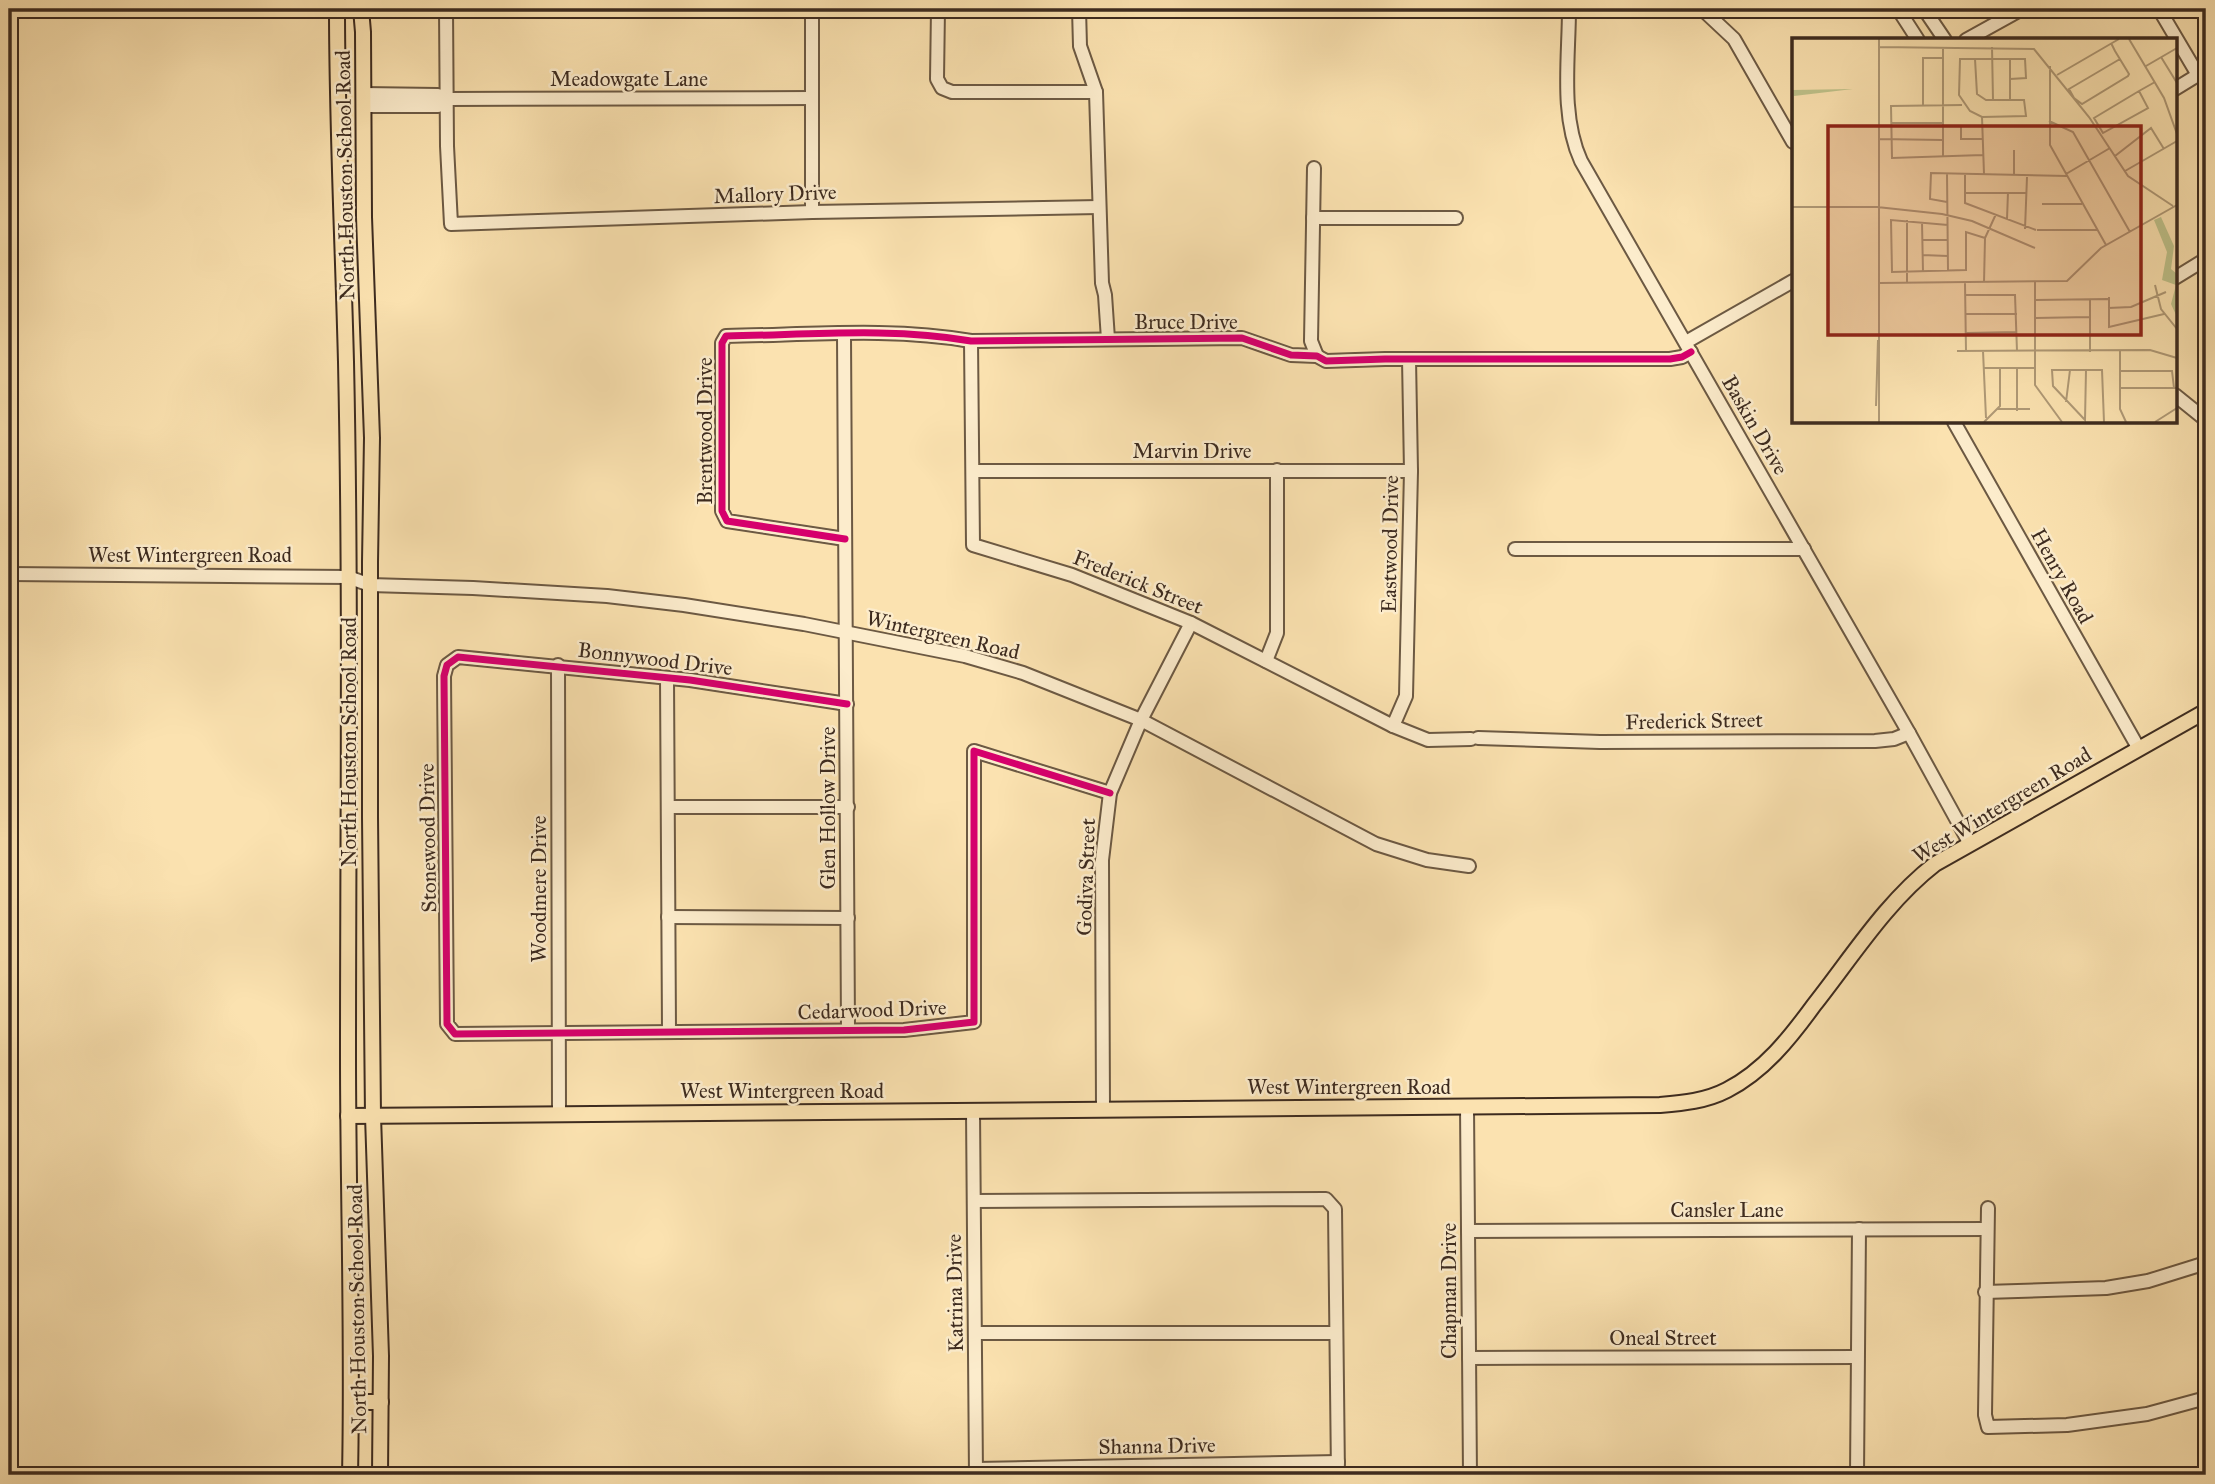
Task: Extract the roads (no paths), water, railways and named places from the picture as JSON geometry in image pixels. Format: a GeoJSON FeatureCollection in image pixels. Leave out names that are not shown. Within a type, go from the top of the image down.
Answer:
{"type":"FeatureCollection","features":[{"type":"Feature","properties":{"kind":"main road","name":"North Houston School Road"},"geometry":{"type":"LineString","coordinates":[[337,9],[337,101],[346,359],[348,577],[348,1116],[352,1402],[350,1475]]}},
{"type":"Feature","properties":{"kind":"main road","name":"North Houston School Road"},"geometry":{"type":"LineString","coordinates":[[361,9],[372,438],[370,585],[373,1116],[382,1356],[380,1475]]}},
{"type":"Feature","properties":{"kind":"main road"},"geometry":{"type":"LineString","coordinates":[[337,101],[363,100]]}},
{"type":"Feature","properties":{"kind":"main road","name":"West Wintergreen Road"},"geometry":{"type":"LineString","coordinates":[[348,1116],[1660,1105],[1696,1101],[1726,1091],[1754,1073],[1776,1053],[1899,895],[1935,864],[2206,711]]}},
{"type":"Feature","properties":{"kind":"main road"},"geometry":{"type":"LineString","coordinates":[[352,1402],[381,1402]]}},
{"type":"Feature","properties":{"kind":"street"},"geometry":{"type":"LineString","coordinates":[[446,9],[447,100]]}},
{"type":"Feature","properties":{"kind":"street"},"geometry":{"type":"LineString","coordinates":[[812,9],[812,212]]}},
{"type":"Feature","properties":{"kind":"street"},"geometry":{"type":"LineString","coordinates":[[938,9],[937,79],[942,88],[952,92],[1096,92]]}},
{"type":"Feature","properties":{"kind":"street"},"geometry":{"type":"LineString","coordinates":[[1079,9],[1080,46],[1096,92],[1102,283],[1108,339]]}},
{"type":"Feature","properties":{"kind":"street","name":"Baskin Drive"},"geometry":{"type":"LineString","coordinates":[[1569,9],[1568,117],[1573,145],[1970,844]]}},
{"type":"Feature","properties":{"kind":"street"},"geometry":{"type":"LineString","coordinates":[[1702,9],[1725,28],[1741,49],[1792,140]]}},
{"type":"Feature","properties":{"kind":"street"},"geometry":{"type":"LineString","coordinates":[[1898,9],[1917,38]]}},
{"type":"Feature","properties":{"kind":"street"},"geometry":{"type":"LineString","coordinates":[[1924,9],[1944,38]]}},
{"type":"Feature","properties":{"kind":"street"},"geometry":{"type":"LineString","coordinates":[[1970,38],[2022,9]]}},
{"type":"Feature","properties":{"kind":"street"},"geometry":{"type":"LineString","coordinates":[[2159,9],[2202,72],[2176,88]]}},
{"type":"Feature","properties":{"kind":"street","name":"Meadowgate Lane"},"geometry":{"type":"LineString","coordinates":[[363,100],[438,106],[447,100],[812,98]]}},
{"type":"Feature","properties":{"kind":"street","name":"Mallory Drive"},"geometry":{"type":"LineString","coordinates":[[447,100],[451,224],[812,212],[1099,207]]}},
{"type":"Feature","properties":{"kind":"street"},"geometry":{"type":"LineString","coordinates":[[1314,168],[1311,341],[1317,356]]}},
{"type":"Feature","properties":{"kind":"street"},"geometry":{"type":"LineString","coordinates":[[1313,218],[1456,218]]}},
{"type":"Feature","properties":{"kind":"street"},"geometry":{"type":"LineString","coordinates":[[2176,277],[2206,259]]}},
{"type":"Feature","properties":{"kind":"street","name":"Bruce Drive"},"geometry":{"type":"LineString","coordinates":[[722,343],[726,336],[937,335],[971,341],[1242,338],[1291,355],[1346,361],[1670,359],[1682,357],[1688,347],[1792,282]]}},
{"type":"Feature","properties":{"kind":"street","name":"Glen Hollow Drive"},"geometry":{"type":"LineString","coordinates":[[844,335],[848,1030]]}},
{"type":"Feature","properties":{"kind":"street","name":"Frederick Street"},"geometry":{"type":"LineString","coordinates":[[971,341],[973,545],[1072,575],[1191,623],[1393,726],[1428,740],[1875,741],[1894,740],[1909,733]]}},
{"type":"Feature","properties":{"kind":"street","name":"Brentwood Drive"},"geometry":{"type":"LineString","coordinates":[[722,343],[724,518],[727,521],[845,539]]}},
{"type":"Feature","properties":{"kind":"street","name":"Eastwood Drive"},"geometry":{"type":"LineString","coordinates":[[1393,726],[1406,696],[1411,471],[1409,359]]}},
{"type":"Feature","properties":{"kind":"street"},"geometry":{"type":"LineString","coordinates":[[2176,397],[2206,420]]}},
{"type":"Feature","properties":{"kind":"street","name":"Henry Road"},"geometry":{"type":"LineString","coordinates":[[1955,424],[2139,749]]}},
{"type":"Feature","properties":{"kind":"street"},"geometry":{"type":"LineString","coordinates":[[1266,661],[1277,633],[1277,470]]}},
{"type":"Feature","properties":{"kind":"street","name":"Marvin Drive"},"geometry":{"type":"LineString","coordinates":[[973,471],[1411,471]]}},
{"type":"Feature","properties":{"kind":"street"},"geometry":{"type":"LineString","coordinates":[[1515,550],[1804,549]]}},
{"type":"Feature","properties":{"kind":"street","name":"West Wintergreen Road"},"geometry":{"type":"LineString","coordinates":[[9,574],[348,577],[370,585]]}},
{"type":"Feature","properties":{"kind":"street","name":"Wintergreen Road"},"geometry":{"type":"LineString","coordinates":[[370,585],[607,596],[684,605],[965,656],[1141,719],[1376,844],[1427,860],[1469,866]]}},
{"type":"Feature","properties":{"kind":"street","name":"Godiva Street"},"geometry":{"type":"LineString","coordinates":[[1103,1110],[1102,860],[1110,793],[1141,719],[1191,623]]}},
{"type":"Feature","properties":{"kind":"street","name":"Bonnywood Drive"},"geometry":{"type":"LineString","coordinates":[[458,657],[558,665],[752,688],[847,704]]}},
{"type":"Feature","properties":{"kind":"street","name":"Stonewood Drive"},"geometry":{"type":"LineString","coordinates":[[447,1024],[444,676],[447,665],[458,657]]}},
{"type":"Feature","properties":{"kind":"street","name":"Woodmere Drive"},"geometry":{"type":"LineString","coordinates":[[558,665],[559,1114]]}},
{"type":"Feature","properties":{"kind":"street"},"geometry":{"type":"LineString","coordinates":[[667,678],[669,1031]]}},
{"type":"Feature","properties":{"kind":"street","name":"Cedarwood Drive"},"geometry":{"type":"LineString","coordinates":[[447,1024],[455,1034],[904,1030],[974,1022],[974,751],[1110,793]]}},
{"type":"Feature","properties":{"kind":"street"},"geometry":{"type":"LineString","coordinates":[[668,807],[848,807]]}},
{"type":"Feature","properties":{"kind":"street"},"geometry":{"type":"LineString","coordinates":[[668,917],[848,918]]}},
{"type":"Feature","properties":{"kind":"street","name":"Chapman Drive"},"geometry":{"type":"LineString","coordinates":[[1467,1107],[1470,1475]]}},
{"type":"Feature","properties":{"kind":"street","name":"Katrina Drive"},"geometry":{"type":"LineString","coordinates":[[973,1111],[976,1472]]}},
{"type":"Feature","properties":{"kind":"street"},"geometry":{"type":"LineString","coordinates":[[974,1200],[1326,1199],[1335,1209],[1338,1475]]}},
{"type":"Feature","properties":{"kind":"street"},"geometry":{"type":"LineString","coordinates":[[1988,1208],[1984,1415],[1988,1427],[2067,1425],[2147,1414],[2206,1398]]}},
{"type":"Feature","properties":{"kind":"street"},"geometry":{"type":"LineString","coordinates":[[1857,1475],[1859,1229]]}},
{"type":"Feature","properties":{"kind":"street","name":"Cansler Lane"},"geometry":{"type":"LineString","coordinates":[[1468,1231],[1986,1229]]}},
{"type":"Feature","properties":{"kind":"street"},"geometry":{"type":"LineString","coordinates":[[1985,1292],[2106,1288],[2148,1281],[2206,1262]]}},
{"type":"Feature","properties":{"kind":"street"},"geometry":{"type":"LineString","coordinates":[[975,1333],[1336,1333]]}},
{"type":"Feature","properties":{"kind":"street","name":"Oneal Street"},"geometry":{"type":"LineString","coordinates":[[1469,1358],[1857,1357]]}},
{"type":"Feature","properties":{"kind":"street","name":"Shanna Drive"},"geometry":{"type":"LineString","coordinates":[[976,1472],[1338,1462]]}}]}
